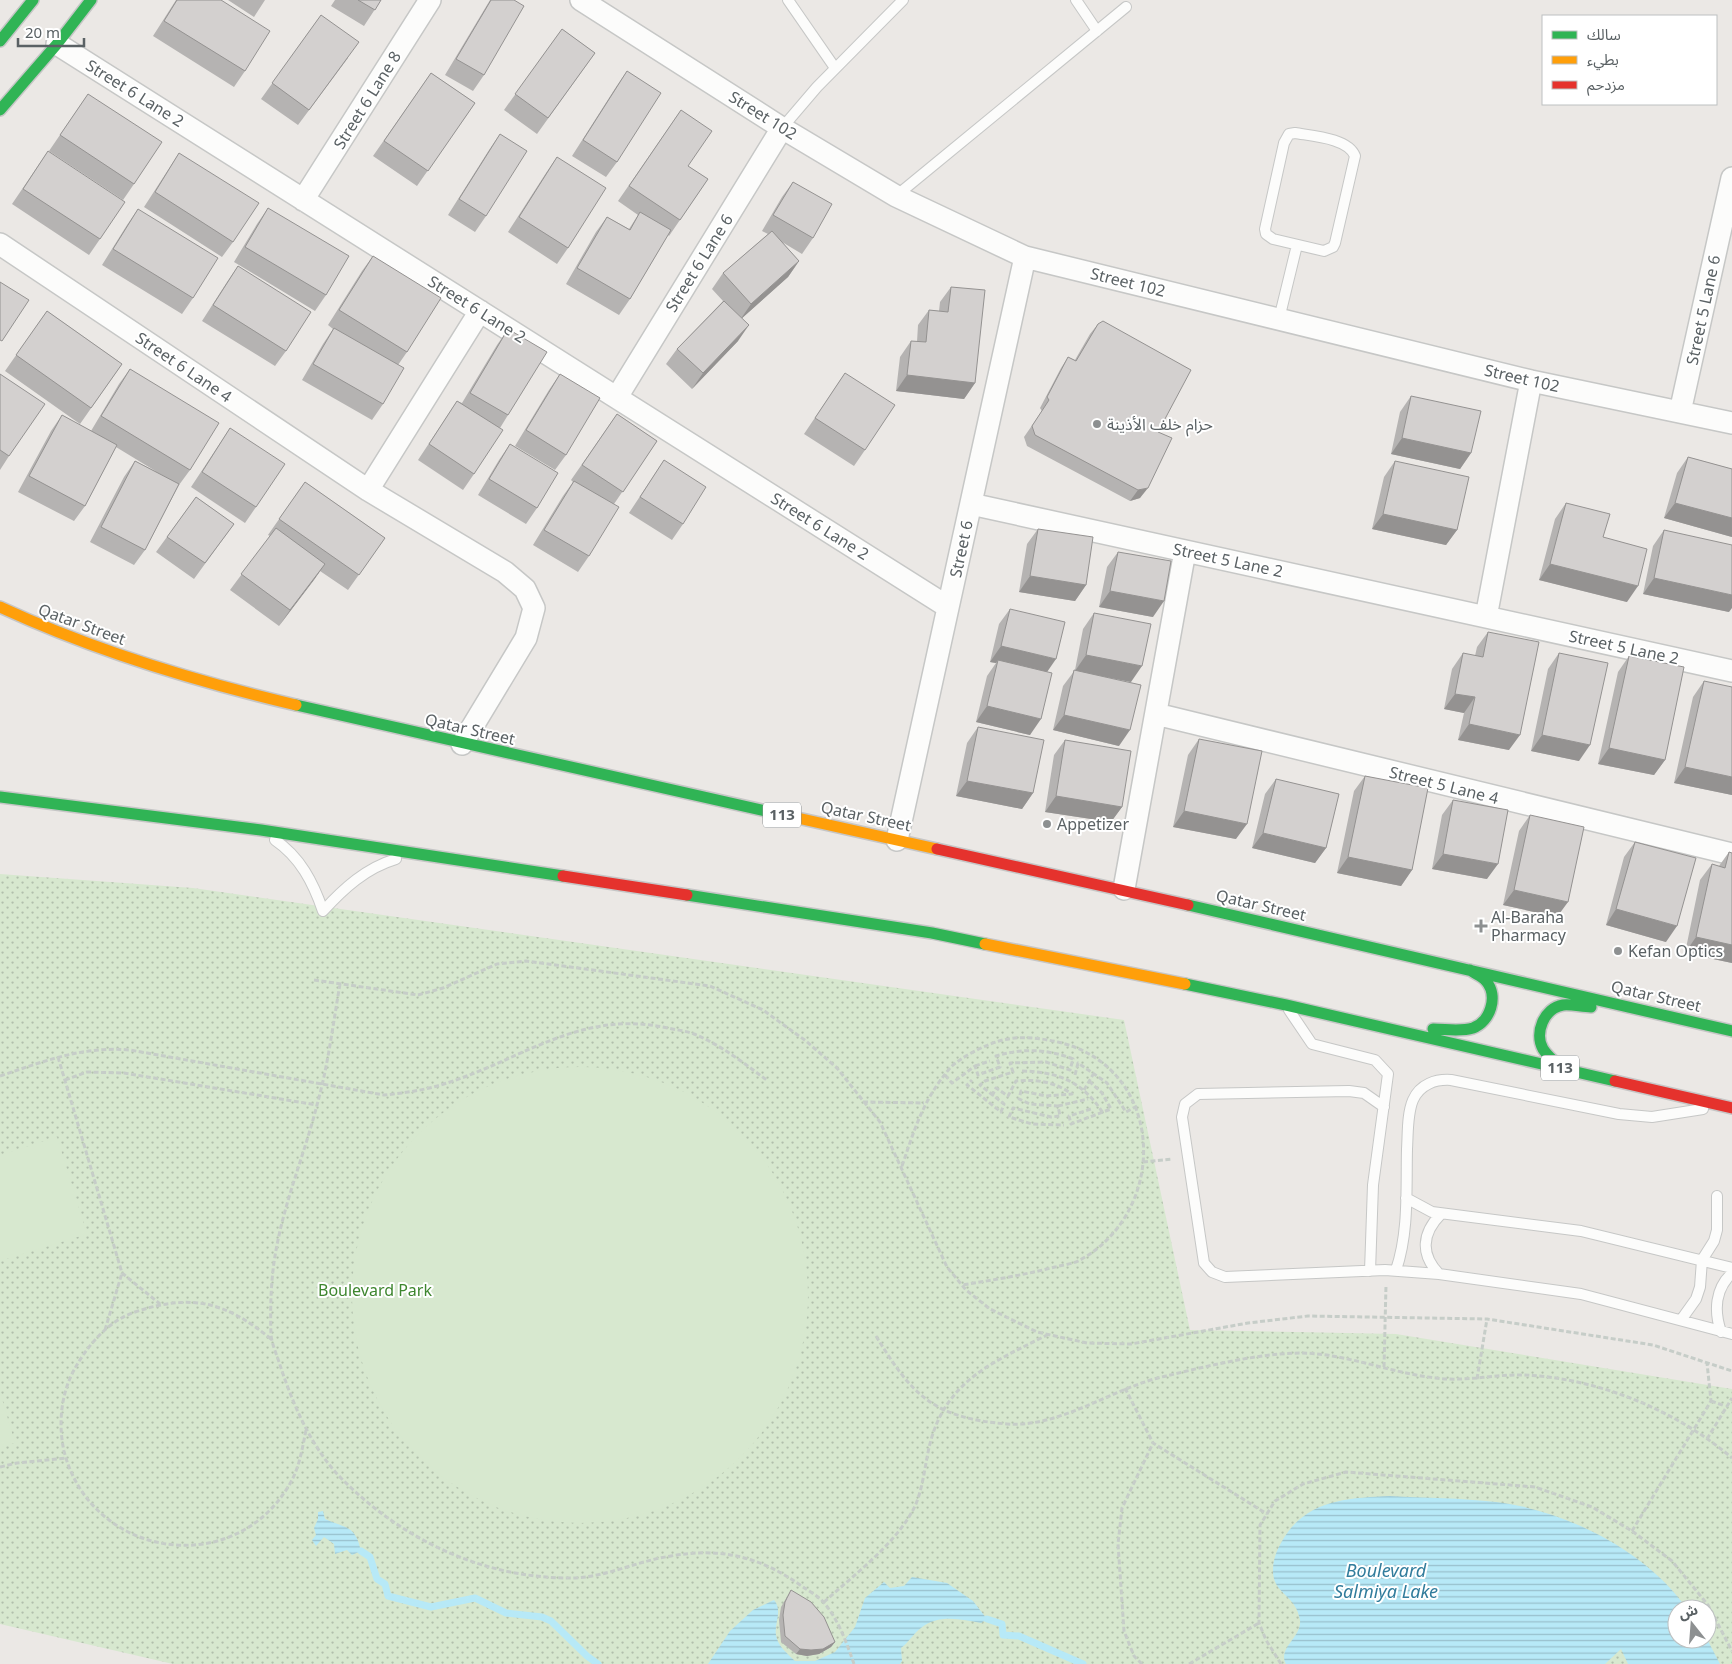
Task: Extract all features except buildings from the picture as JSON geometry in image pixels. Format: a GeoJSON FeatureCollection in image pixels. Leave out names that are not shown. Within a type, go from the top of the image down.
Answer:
{"type":"FeatureCollection","features":[{"type":"Feature","properties":{"kind":"main road"},"geometry":{"type":"LineString","coordinates":[[0,41],[33,0]]}},
{"type":"Feature","properties":{"kind":"main road"},"geometry":{"type":"LineString","coordinates":[[0,110],[57,44],[91,0]]}},
{"type":"Feature","properties":{"kind":"main road","name":"Qatar Street"},"geometry":{"type":"LineString","coordinates":[[0,608],[81,643],[160,668],[279,701],[462,744],[1124,889],[1732,1031]]}},
{"type":"Feature","properties":{"kind":"main road","name":"113"},"geometry":{"type":"LineString","coordinates":[[0,797],[261,830],[932,933],[1286,1005],[1732,1108]]}},
{"type":"Feature","properties":{"kind":"main road"},"geometry":{"type":"LineString","coordinates":[[1389,1029],[1464,1029],[1479,1024],[1490,1012],[1492,998],[1487,982],[1470,970]]}},
{"type":"Feature","properties":{"kind":"main road"},"geometry":{"type":"LineString","coordinates":[[1563,1069],[1542,1049],[1539,1032],[1543,1019],[1550,1011],[1562,1005],[1664,1015]]}},
{"type":"Feature","properties":{"kind":"street","name":"Street 6 Lane 8"},"geometry":{"type":"LineString","coordinates":[[303,200],[430,0]]}},
{"type":"Feature","properties":{"kind":"street","name":"Street 102"},"geometry":{"type":"LineString","coordinates":[[581,0],[782,128],[896,196],[1025,257],[1531,381],[1732,423]]}},
{"type":"Feature","properties":{"kind":"street","name":"Street 6 Lane 2"},"geometry":{"type":"LineString","coordinates":[[57,44],[948,607]]}},
{"type":"Feature","properties":{"kind":"street","name":"Street 6 Lane 6"},"geometry":{"type":"LineString","coordinates":[[616,398],[782,128]]}},
{"type":"Feature","properties":{"kind":"street","name":"Street 5 Lane 6"},"geometry":{"type":"LineString","coordinates":[[1680,412],[1727,220],[1732,178]]}},
{"type":"Feature","properties":{"kind":"street","name":"Street 6 Lane 4"},"geometry":{"type":"LineString","coordinates":[[0,244],[368,490],[506,572],[525,589],[534,608],[526,638],[462,744]]}},
{"type":"Feature","properties":{"kind":"street","name":"Street 6"},"geometry":{"type":"LineString","coordinates":[[897,840],[1025,257]]}},
{"type":"Feature","properties":{"kind":"street"},"geometry":{"type":"LineString","coordinates":[[368,490],[480,311]]}},
{"type":"Feature","properties":{"kind":"street"},"geometry":{"type":"LineString","coordinates":[[1486,617],[1531,381]]}},
{"type":"Feature","properties":{"kind":"street","name":"Street 5 Lane 2"},"geometry":{"type":"LineString","coordinates":[[971,504],[1732,671]]}},
{"type":"Feature","properties":{"kind":"street"},"geometry":{"type":"LineString","coordinates":[[1124,889],[1185,551]]}},
{"type":"Feature","properties":{"kind":"street","name":"Street 5 Lane 4"},"geometry":{"type":"LineString","coordinates":[[1156,714],[1732,854]]}},
{"type":"Feature","properties":{"kind":"lane"},"geometry":{"type":"LineString","coordinates":[[788,0],[835,68]]}},
{"type":"Feature","properties":{"kind":"lane"},"geometry":{"type":"LineString","coordinates":[[782,128],[835,68],[902,0]]}},
{"type":"Feature","properties":{"kind":"lane"},"geometry":{"type":"LineString","coordinates":[[1076,0],[1097,31]]}},
{"type":"Feature","properties":{"kind":"lane"},"geometry":{"type":"LineString","coordinates":[[896,196],[1126,7]]}},
{"type":"Feature","properties":{"kind":"lane"},"geometry":{"type":"LineString","coordinates":[[1295,132],[1344,144],[1353,150],[1355,156],[1333,247],[1324,251],[1298,245],[1269,237],[1264,230],[1284,143],[1289,134],[1295,132]]}},
{"type":"Feature","properties":{"kind":"lane"},"geometry":{"type":"LineString","coordinates":[[1279,319],[1298,245]]}},
{"type":"Feature","properties":{"kind":"lane"},"geometry":{"type":"LineString","coordinates":[[261,830],[282,845],[300,864],[314,886],[324,910],[342,890],[363,874],[387,861],[413,854]]}},
{"type":"Feature","properties":{"kind":"lane"},"geometry":{"type":"LineString","coordinates":[[1286,1005],[1312,1044],[1375,1060],[1388,1074],[1373,1185],[1370,1270]]}},
{"type":"Feature","properties":{"kind":"lane"},"geometry":{"type":"LineString","coordinates":[[1396,1270],[1401,1256],[1406,1198],[1408,1131],[1412,1101],[1422,1088],[1435,1081],[1451,1080],[1619,1114],[1662,1116],[1690,1113],[1720,1105]]}},
{"type":"Feature","properties":{"kind":"lane"},"geometry":{"type":"LineString","coordinates":[[1384,1107],[1364,1094],[1349,1091],[1198,1094],[1185,1104],[1182,1117],[1204,1263],[1212,1272],[1226,1277],[1370,1270],[1396,1270],[1439,1274],[1581,1294],[1727,1333]]}},
{"type":"Feature","properties":{"kind":"lane"},"geometry":{"type":"LineString","coordinates":[[1681,1320],[1690,1310],[1698,1292],[1702,1273],[1702,1260],[1711,1246],[1717,1230],[1717,1196]]}},
{"type":"Feature","properties":{"kind":"lane"},"geometry":{"type":"LineString","coordinates":[[1406,1198],[1423,1209],[1441,1214],[1581,1231],[1732,1268]]}},
{"type":"Feature","properties":{"kind":"lane"},"geometry":{"type":"LineString","coordinates":[[1439,1274],[1431,1266],[1424,1244],[1427,1232],[1441,1214]]}},
{"type":"Feature","properties":{"kind":"lane"},"geometry":{"type":"LineString","coordinates":[[1727,1333],[1716,1309],[1717,1297],[1732,1273]]}},
{"type":"Feature","properties":{"kind":"path"},"geometry":{"type":"LineString","coordinates":[[314,980],[418,995],[443,988],[497,964],[526,961],[710,986],[763,1010],[806,1041],[837,1068],[880,1122],[902,1166],[947,1267],[961,1285],[990,1310],[1037,1332],[1087,1342],[1131,1344],[1248,1323],[1299,1317],[1487,1319],[1653,1345],[1732,1371]]}},
{"type":"Feature","properties":{"kind":"path"},"geometry":{"type":"LineString","coordinates":[[340,984],[322,1086],[277,1244],[272,1276],[271,1339],[291,1397],[306,1430],[330,1466],[356,1493],[383,1516],[434,1547],[467,1560],[507,1571],[546,1577],[576,1578],[610,1573],[669,1556],[695,1553],[730,1554],[757,1560],[782,1572],[824,1602],[843,1635],[854,1664]]}},
{"type":"Feature","properties":{"kind":"path"},"geometry":{"type":"LineString","coordinates":[[0,1076],[58,1057],[93,1049],[130,1050],[384,1096],[416,1092],[448,1083],[562,1035],[609,1023],[649,1024],[694,1034],[733,1055],[768,1081]]}},
{"type":"Feature","properties":{"kind":"path"},"geometry":{"type":"LineString","coordinates":[[902,1166],[924,1103],[951,1067],[987,1045],[1012,1038],[1042,1038],[1070,1045],[1101,1060],[1123,1083],[1137,1106],[1144,1137],[1143,1162],[1134,1202],[1113,1235],[1079,1260],[1025,1275],[961,1285]]}},
{"type":"Feature","properties":{"kind":"path"},"geometry":{"type":"LineString","coordinates":[[972,1080],[967,1085],[1001,1112],[1004,1104],[980,1085],[985,1081],[1013,1072],[1010,1062],[1046,1062],[1070,1070],[1073,1059],[1047,1051],[1028,1050],[996,1056],[1000,1067],[978,1075],[975,1066]]}},
{"type":"Feature","properties":{"kind":"path"},"geometry":{"type":"LineString","coordinates":[[58,1057],[122,1273],[105,1330]]}},
{"type":"Feature","properties":{"kind":"path"},"geometry":{"type":"LineString","coordinates":[[945,1075],[952,1083],[975,1066],[990,1061]]}},
{"type":"Feature","properties":{"kind":"path"},"geometry":{"type":"LineString","coordinates":[[1075,1075],[1078,1063],[1107,1083],[1126,1112],[1137,1106]]}},
{"type":"Feature","properties":{"kind":"path"},"geometry":{"type":"LineString","coordinates":[[1022,1071],[1055,1074],[1084,1090],[1094,1099],[1103,1113]]}},
{"type":"Feature","properties":{"kind":"path"},"geometry":{"type":"LineString","coordinates":[[65,1080],[87,1072],[124,1073],[317,1105]]}},
{"type":"Feature","properties":{"kind":"path"},"geometry":{"type":"LineString","coordinates":[[1084,1090],[1094,1073]]}},
{"type":"Feature","properties":{"kind":"path"},"geometry":{"type":"LineString","coordinates":[[992,1096],[996,1088],[1008,1096],[1016,1081],[1029,1079],[1062,1087],[1072,1094],[1046,1096],[1021,1091],[1019,1099],[1036,1104],[1058,1106],[1088,1099]]}},
{"type":"Feature","properties":{"kind":"path"},"geometry":{"type":"LineString","coordinates":[[1089,1081],[1102,1093],[1111,1109],[1071,1124],[1069,1116],[1091,1108]]}},
{"type":"Feature","properties":{"kind":"path"},"geometry":{"type":"LineString","coordinates":[[863,1102],[924,1103]]}},
{"type":"Feature","properties":{"kind":"path"},"geometry":{"type":"LineString","coordinates":[[1058,1106],[1060,1116],[1051,1117],[1013,1108],[1009,1117],[1032,1124],[1064,1125]]}},
{"type":"Feature","properties":{"kind":"path"},"geometry":{"type":"LineString","coordinates":[[1143,1162],[1188,1157]]}},
{"type":"Feature","properties":{"kind":"path"},"geometry":{"type":"LineString","coordinates":[[1384,1367],[1385,1270]]}},
{"type":"Feature","properties":{"kind":"path"},"geometry":{"type":"LineString","coordinates":[[122,1273],[160,1304]]}},
{"type":"Feature","properties":{"kind":"path"},"geometry":{"type":"LineString","coordinates":[[271,1339],[248,1320],[220,1307],[190,1302],[160,1304],[131,1314],[105,1330],[84,1352],[69,1378],[61,1408],[61,1438],[68,1467],[82,1494],[103,1517],[128,1533],[156,1543],[187,1546],[217,1541],[245,1529],[269,1511],[288,1487],[300,1459],[306,1430]]}},
{"type":"Feature","properties":{"kind":"path"},"geometry":{"type":"LineString","coordinates":[[1477,1378],[1487,1319]]}},
{"type":"Feature","properties":{"kind":"path"},"geometry":{"type":"LineString","coordinates":[[824,1602],[904,1525],[916,1505],[931,1438],[942,1409],[961,1384],[992,1363],[1048,1334]]}},
{"type":"Feature","properties":{"kind":"path"},"geometry":{"type":"LineString","coordinates":[[876,1336],[908,1384],[927,1402],[942,1409],[976,1419],[1008,1424],[1049,1419],[1125,1388],[1163,1376],[1261,1357],[1300,1353],[1343,1359],[1437,1378],[1521,1375],[1558,1378],[1612,1390],[1678,1420],[1732,1458]]}},
{"type":"Feature","properties":{"kind":"path"},"geometry":{"type":"LineString","coordinates":[[1632,1531],[1694,1432],[1711,1401],[1707,1363]]}},
{"type":"Feature","properties":{"kind":"path"},"geometry":{"type":"LineString","coordinates":[[1125,1388],[1153,1443],[1267,1514]]}},
{"type":"Feature","properties":{"kind":"path"},"geometry":{"type":"LineString","coordinates":[[1707,1439],[1732,1398]]}},
{"type":"Feature","properties":{"kind":"path"},"geometry":{"type":"LineString","coordinates":[[1711,1401],[1726,1406]]}},
{"type":"Feature","properties":{"kind":"path"},"geometry":{"type":"LineString","coordinates":[[1142,1664],[1134,1656],[1124,1631],[1118,1544],[1122,1508],[1153,1443]]}},
{"type":"Feature","properties":{"kind":"path"},"geometry":{"type":"LineString","coordinates":[[0,1467],[17,1463],[66,1458]]}},
{"type":"Feature","properties":{"kind":"path"},"geometry":{"type":"LineString","coordinates":[[1279,1663],[1259,1623],[1260,1525],[1275,1501],[1303,1484],[1346,1472],[1535,1487],[1592,1507],[1632,1531],[1672,1561],[1708,1605],[1732,1651]]}},
{"type":"Feature","properties":{"kind":"path"},"geometry":{"type":"LineString","coordinates":[[1189,1664],[1259,1623]]}},
{"type":"Feature","properties":{"kind":"green space","name":"Boulevard Park"},"geometry":{"type":"Polygon","coordinates":[[[0,874],[193,888],[1124,1020],[1190,1330],[1396,1334],[1732,1389],[1732,1664],[173,1664],[0,1624],[0,874]]]}},
{"type":"Feature","properties":{"kind":"green space"},"geometry":{"type":"Polygon","coordinates":[[[580,1067],[625,1071],[667,1084],[707,1105],[741,1134],[770,1168],[791,1208],[804,1250],[808,1295],[804,1340],[791,1382],[770,1422],[741,1456],[707,1485],[667,1506],[625,1519],[580,1523],[535,1519],[493,1506],[453,1485],[419,1456],[390,1422],[369,1382],[356,1340],[352,1295],[356,1250],[369,1208],[390,1168],[419,1134],[453,1105],[493,1084],[535,1071],[580,1067]]]}},
{"type":"Feature","properties":{"kind":"green space"},"geometry":{"type":"Polygon","coordinates":[[[57,1137],[87,1234],[0,1261],[0,1155],[57,1137]]]}},
{"type":"Feature","properties":{"kind":"green space"},"geometry":{"type":"Polygon","coordinates":[[[0,1392],[15,1443],[0,1447],[0,1392]]]}},
{"type":"Feature","properties":{"kind":"water","name":"Boulevard Salmiya Lake"},"geometry":{"type":"Polygon","coordinates":[[[1390,1496],[1496,1502],[1549,1514],[1576,1524],[1627,1552],[1650,1569],[1679,1599],[1667,1599],[1667,1649],[1712,1649],[1720,1664],[1628,1664],[1621,1649],[1605,1664],[1286,1664],[1285,1653],[1300,1626],[1300,1620],[1295,1606],[1274,1579],[1274,1560],[1277,1551],[1290,1529],[1314,1510],[1342,1500],[1390,1496]]]}},
{"type":"Feature","properties":{"kind":"water"},"geometry":{"type":"Polygon","coordinates":[[[323,1511],[325,1519],[353,1532],[361,1551],[352,1555],[347,1550],[335,1554],[334,1544],[324,1537],[316,1546],[312,1540],[316,1535],[314,1528],[318,1519],[318,1512],[323,1511]]]}},
{"type":"Feature","properties":{"kind":"water"},"geometry":{"type":"Polygon","coordinates":[[[912,1577],[947,1583],[973,1601],[987,1619],[981,1623],[942,1619],[928,1624],[918,1630],[901,1648],[902,1661],[900,1664],[708,1664],[730,1631],[753,1610],[774,1600],[778,1609],[776,1634],[784,1651],[795,1661],[815,1661],[835,1652],[855,1627],[865,1598],[884,1582],[890,1588],[904,1586],[912,1577]]]}},
{"type":"Feature","properties":{"kind":"waterway"},"geometry":{"type":"LineString","coordinates":[[361,1551],[370,1557],[377,1579],[385,1584],[388,1596],[431,1607],[475,1598],[506,1613],[542,1617],[551,1621],[587,1656],[598,1664]]}},
{"type":"Feature","properties":{"kind":"waterway"},"geometry":{"type":"LineString","coordinates":[[987,1619],[1002,1624],[1003,1635],[1019,1636],[1083,1664]]}},
{"type":"Feature","properties":{"kind":"traffic: fast"},"geometry":{"type":"LineString","coordinates":[[0,41],[33,0]]}},
{"type":"Feature","properties":{"kind":"traffic: fast"},"geometry":{"type":"LineString","coordinates":[[0,110],[57,44],[91,0]]}},
{"type":"Feature","properties":{"kind":"traffic: fast"},"geometry":{"type":"LineString","coordinates":[[296,705],[775,813]]}},
{"type":"Feature","properties":{"kind":"traffic: fast"},"geometry":{"type":"LineString","coordinates":[[0,797],[261,830],[563,876]]}},
{"type":"Feature","properties":{"kind":"traffic: fast"},"geometry":{"type":"LineString","coordinates":[[687,895],[932,933],[985,944]]}},
{"type":"Feature","properties":{"kind":"traffic: fast"},"geometry":{"type":"LineString","coordinates":[[1188,905],[1732,1031]]}},
{"type":"Feature","properties":{"kind":"traffic: fast"},"geometry":{"type":"LineString","coordinates":[[1433,1029],[1458,1030],[1473,1028],[1479,1025],[1488,1014],[1492,1001],[1490,987],[1484,979],[1470,970]]}},
{"type":"Feature","properties":{"kind":"traffic: fast"},"geometry":{"type":"LineString","coordinates":[[1185,984],[1286,1005],[1615,1081]]}},
{"type":"Feature","properties":{"kind":"traffic: fast"},"geometry":{"type":"LineString","coordinates":[[1563,1069],[1550,1057],[1540,1043],[1542,1022],[1556,1007],[1563,1005],[1591,1007]]}},
{"type":"Feature","properties":{"kind":"traffic: slow"},"geometry":{"type":"LineString","coordinates":[[0,607],[72,638],[145,664],[220,686],[296,705]]}},
{"type":"Feature","properties":{"kind":"traffic: slow"},"geometry":{"type":"LineString","coordinates":[[775,813],[937,849]]}},
{"type":"Feature","properties":{"kind":"traffic: slow"},"geometry":{"type":"LineString","coordinates":[[985,944],[1185,984]]}},
{"type":"Feature","properties":{"kind":"traffic: jam"},"geometry":{"type":"LineString","coordinates":[[937,849],[1188,905]]}},
{"type":"Feature","properties":{"kind":"traffic: jam"},"geometry":{"type":"LineString","coordinates":[[563,876],[687,895]]}},
{"type":"Feature","properties":{"kind":"traffic: jam"},"geometry":{"type":"LineString","coordinates":[[1615,1081],[1732,1108]]}},
{"type":"Feature","properties":{"kind":"place","name":"حزام خلف الأذينة"},"geometry":{"type":"Point","coordinates":[1097,424]}},
{"type":"Feature","properties":{"kind":"place","name":"Appetizer"},"geometry":{"type":"Point","coordinates":[1047,824]}},
{"type":"Feature","properties":{"kind":"place","name":"Al-Baraha Pharmacy"},"geometry":{"type":"Point","coordinates":[1481,926]}},
{"type":"Feature","properties":{"kind":"place","name":"Kefan Optics"},"geometry":{"type":"Point","coordinates":[1618,951]}}]}
